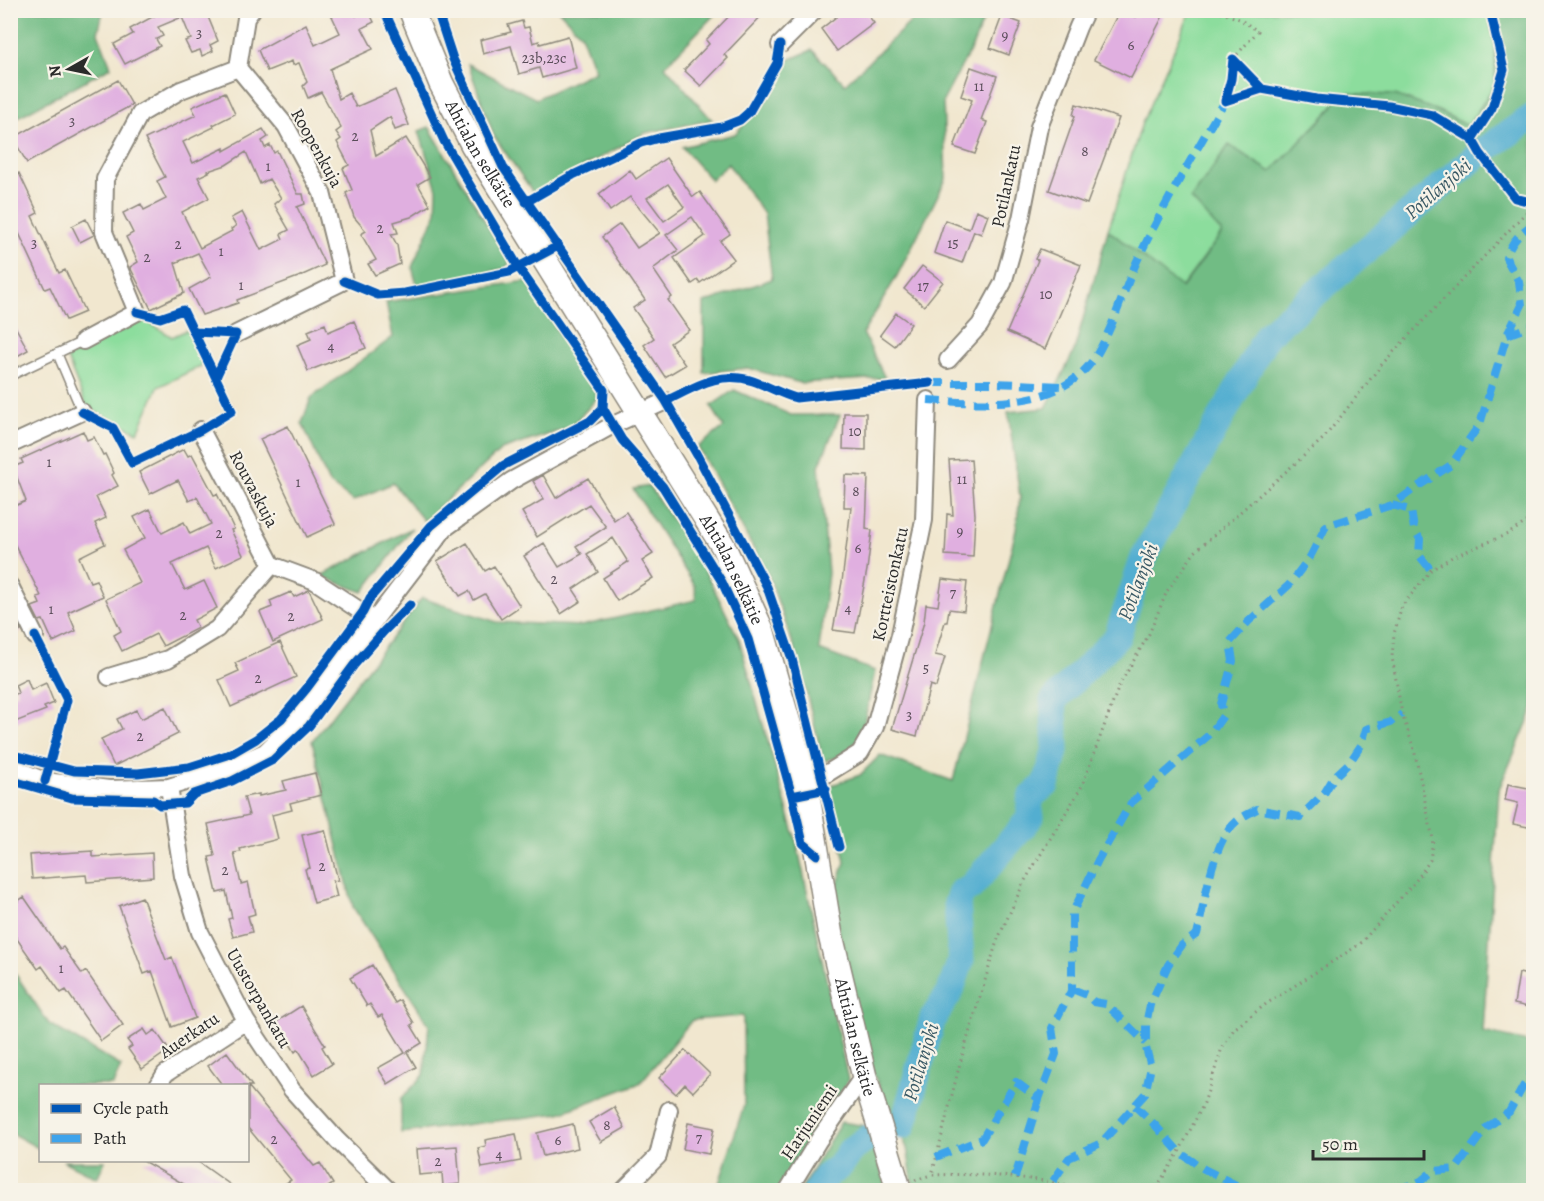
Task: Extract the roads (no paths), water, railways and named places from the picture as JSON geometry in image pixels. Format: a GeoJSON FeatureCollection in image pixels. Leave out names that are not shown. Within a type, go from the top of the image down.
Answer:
{"type":"FeatureCollection","features":[{"type":"Feature","properties":{"kind":"street"},"geometry":{"type":"LineString","coordinates":[[83,341],[137,312],[104,232],[105,179],[140,114],[180,90],[238,68],[246,18],[252,10]]}},
{"type":"Feature","properties":{"kind":"street","name":"Ahtialan selkätie"},"geometry":{"type":"LineString","coordinates":[[411,10],[441,83],[473,145],[723,546],[762,631],[805,781],[830,933],[864,1075],[899,1191]]}},
{"type":"Feature","properties":{"kind":"street"},"geometry":{"type":"LineString","coordinates":[[780,45],[815,10]]}},
{"type":"Feature","properties":{"kind":"street","name":"Potilankatu"},"geometry":{"type":"LineString","coordinates":[[948,360],[980,325],[1003,283],[1021,219],[1039,127],[1086,10]]}},
{"type":"Feature","properties":{"kind":"street","name":"Roopenkuja"},"geometry":{"type":"LineString","coordinates":[[236,334],[344,281],[322,193],[286,126],[238,68]]}},
{"type":"Feature","properties":{"kind":"street","name":"Kortteistonkatu"},"geometry":{"type":"LineString","coordinates":[[805,781],[823,776],[860,753],[875,727],[900,635],[924,520],[928,400]]}},
{"type":"Feature","properties":{"kind":"street"},"geometry":{"type":"LineString","coordinates":[[10,767],[45,781],[109,789],[169,787],[227,769],[265,752],[298,720],[445,528],[511,481],[613,425],[666,401]]}},
{"type":"Feature","properties":{"kind":"street"},"geometry":{"type":"LineString","coordinates":[[10,446],[82,412]]}},
{"type":"Feature","properties":{"kind":"street","name":"Rouvaskuja"},"geometry":{"type":"LineString","coordinates":[[201,430],[272,565]]}},
{"type":"Feature","properties":{"kind":"street"},"geometry":{"type":"LineString","coordinates":[[109,677],[168,659],[217,629],[272,565],[315,581],[374,620]]}},
{"type":"Feature","properties":{"kind":"street"},"geometry":{"type":"LineString","coordinates":[[10,586],[35,636]]}},
{"type":"Feature","properties":{"kind":"street","name":"Uustorpankatu"},"geometry":{"type":"LineString","coordinates":[[169,787],[183,876],[200,932],[246,1021],[292,1090],[337,1140],[388,1191]]}},
{"type":"Feature","properties":{"kind":"street","name":"Auerkatu"},"geometry":{"type":"LineString","coordinates":[[159,1084],[165,1074],[246,1021]]}},
{"type":"Feature","properties":{"kind":"street","name":"Harjuniemi"},"geometry":{"type":"LineString","coordinates":[[788,1191],[818,1141],[864,1075]]}},
{"type":"Feature","properties":{"kind":"street"},"geometry":{"type":"LineString","coordinates":[[624,1191],[658,1156],[669,1110]]}},
{"type":"Feature","properties":{"kind":"lane"},"geometry":{"type":"LineString","coordinates":[[10,375],[83,341]]}},
{"type":"Feature","properties":{"kind":"lane"},"geometry":{"type":"LineString","coordinates":[[57,353],[82,412]]}},
{"type":"Feature","properties":{"kind":"waterway","name":"Potilanjoki"},"geometry":{"type":"LineString","coordinates":[[903,1126],[933,1018],[950,992],[961,960],[957,903],[961,892],[970,888],[1031,817],[1031,798],[1046,785],[1056,747],[1053,701],[1117,637],[1144,557],[1267,335],[1480,153],[1534,116]]}},
{"type":"Feature","properties":{"kind":"waterway","name":"Potilanjoki"},"geometry":{"type":"LineString","coordinates":[[817,1190],[825,1177],[840,1166],[850,1151],[868,1138]]}}]}
